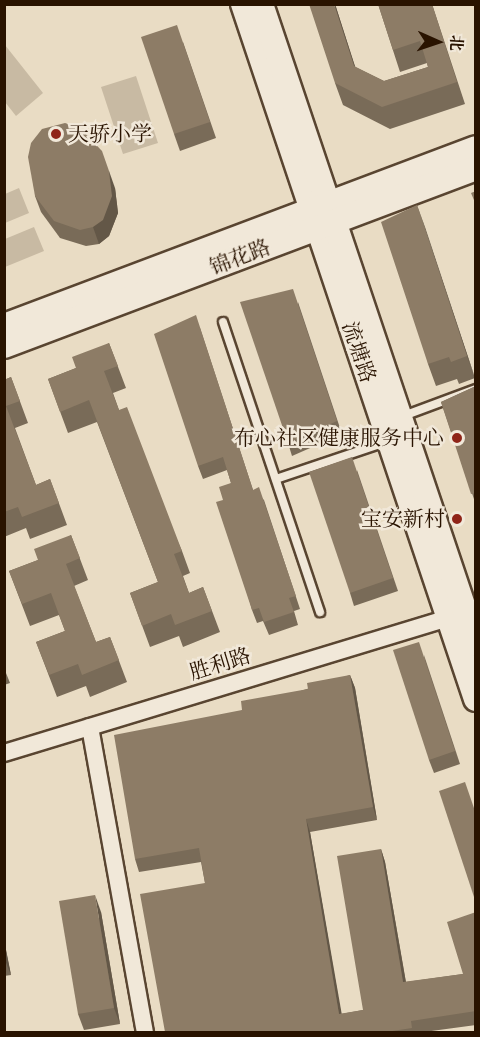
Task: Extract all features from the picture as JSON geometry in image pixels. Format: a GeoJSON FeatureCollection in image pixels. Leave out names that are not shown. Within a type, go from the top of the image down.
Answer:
{"type":"FeatureCollection","features":[{"type":"Feature","properties":{"kind":"street","name":"流塘路"},"geometry":{"type":"LineString","coordinates":[[243,4],[399,417],[463,613],[476,699]]}},
{"type":"Feature","properties":{"kind":"street","name":"流塘路"},"geometry":{"type":"LineString","coordinates":[[261,4],[389,441],[476,644]]}},
{"type":"Feature","properties":{"kind":"street","name":"锦花路"},"geometry":{"type":"LineString","coordinates":[[4,346],[323,216],[476,148]]}},
{"type":"Feature","properties":{"kind":"street","name":"锦花路"},"geometry":{"type":"LineString","coordinates":[[4,326],[323,216],[476,168]]}},
{"type":"Feature","properties":{"kind":"street","name":"胜利路"},"geometry":{"type":"LineString","coordinates":[[4,753],[463,613]]}},
{"type":"Feature","properties":{"kind":"street"},"geometry":{"type":"LineString","coordinates":[[90,727],[145,1032]]}},
{"type":"Feature","properties":{"kind":"lane"},"geometry":{"type":"LineString","coordinates":[[223,322],[320,612]]}},
{"type":"Feature","properties":{"kind":"lane"},"geometry":{"type":"LineString","coordinates":[[399,417],[476,388]]}},
{"type":"Feature","properties":{"kind":"lane"},"geometry":{"type":"LineString","coordinates":[[276,479],[389,441]]}},
{"type":"Feature","properties":{"kind":"shaded area"},"geometry":{"type":"Polygon","coordinates":[[[5,45],[43,93],[16,116],[5,102],[5,45]]]}},
{"type":"Feature","properties":{"kind":"shaded area"},"geometry":{"type":"Polygon","coordinates":[[[136,76],[158,143],[123,154],[101,87],[136,76]]]}},
{"type":"Feature","properties":{"kind":"shaded area"},"geometry":{"type":"Polygon","coordinates":[[[19,188],[29,213],[5,223],[5,194],[19,188]]]}},
{"type":"Feature","properties":{"kind":"shaded area"},"geometry":{"type":"Polygon","coordinates":[[[34,227],[44,251],[5,267],[5,239],[34,227]]]}},
{"type":"Feature","properties":{"kind":"building"},"geometry":{"type":"Polygon","coordinates":[[[309,4],[334,4],[354,66],[384,81],[428,67],[420,41],[393,50],[378,4],[432,4],[457,82],[382,107],[335,83],[309,4]]]}},
{"type":"Feature","properties":{"kind":"building"},"geometry":{"type":"Polygon","coordinates":[[[177,25],[210,122],[174,134],[141,37],[177,25]]]}},
{"type":"Feature","properties":{"kind":"building"},"geometry":{"type":"Polygon","coordinates":[[[65,123],[80,128],[102,151],[109,171],[112,196],[103,220],[93,227],[80,230],[54,221],[35,196],[28,157],[31,143],[42,129],[65,123]]]}},
{"type":"Feature","properties":{"kind":"building"},"geometry":{"type":"Polygon","coordinates":[[[476,191],[476,205],[471,193],[476,191]]]}},
{"type":"Feature","properties":{"kind":"building"},"geometry":{"type":"Polygon","coordinates":[[[417,205],[467,356],[451,362],[449,357],[428,364],[381,222],[417,205]]]}},
{"type":"Feature","properties":{"kind":"building"},"geometry":{"type":"Polygon","coordinates":[[[293,289],[337,421],[288,443],[240,302],[293,289]]]}},
{"type":"Feature","properties":{"kind":"building"},"geometry":{"type":"Polygon","coordinates":[[[196,315],[253,490],[259,487],[296,596],[289,598],[294,612],[264,622],[259,608],[252,610],[216,502],[223,500],[219,487],[231,483],[223,457],[198,466],[154,334],[196,315]]]}},
{"type":"Feature","properties":{"kind":"building"},"geometry":{"type":"Polygon","coordinates":[[[109,343],[118,366],[104,371],[119,410],[127,407],[182,551],[174,554],[189,593],[203,587],[212,611],[175,625],[171,614],[142,626],[130,593],[158,582],[89,400],[60,412],[48,379],[76,368],[72,357],[109,343]]]}},
{"type":"Feature","properties":{"kind":"building"},"geometry":{"type":"Polygon","coordinates":[[[11,377],[20,401],[6,406],[36,485],[50,479],[59,503],[22,517],[18,507],[4,512],[4,474],[6,474],[4,471],[4,380],[11,377]]]}},
{"type":"Feature","properties":{"kind":"building"},"geometry":{"type":"Polygon","coordinates":[[[476,386],[476,493],[471,494],[441,402],[476,386]]]}},
{"type":"Feature","properties":{"kind":"building"},"geometry":{"type":"Polygon","coordinates":[[[352,457],[393,578],[350,593],[309,472],[352,457]]]}},
{"type":"Feature","properties":{"kind":"building"},"geometry":{"type":"Polygon","coordinates":[[[71,535],[80,558],[66,564],[96,642],[110,637],[119,660],[82,675],[78,664],[49,675],[36,642],[65,631],[51,593],[22,604],[9,571],[38,560],[34,549],[71,535]]]}},
{"type":"Feature","properties":{"kind":"building"},"geometry":{"type":"Polygon","coordinates":[[[419,642],[455,751],[429,760],[393,650],[419,642]]]}},
{"type":"Feature","properties":{"kind":"building"},"geometry":{"type":"Polygon","coordinates":[[[350,675],[373,807],[306,819],[339,1014],[363,1010],[337,856],[381,849],[403,982],[463,974],[447,922],[476,912],[476,1011],[411,1021],[412,1028],[386,1032],[165,1032],[140,894],[205,883],[199,848],[135,859],[114,735],[242,710],[241,701],[308,689],[307,683],[350,675]]]}},
{"type":"Feature","properties":{"kind":"building"},"geometry":{"type":"Polygon","coordinates":[[[465,782],[476,814],[475,900],[439,791],[465,782]]]}},
{"type":"Feature","properties":{"kind":"building"},"geometry":{"type":"Polygon","coordinates":[[[95,895],[114,1008],[78,1014],[59,901],[95,895]]]}},
{"type":"Feature","properties":{"kind":"place","name":"天骄小学"},"geometry":{"type":"Point","coordinates":[56,134]}},
{"type":"Feature","properties":{"kind":"place","name":"布心社区健康服务中心"},"geometry":{"type":"Point","coordinates":[457,438]}},
{"type":"Feature","properties":{"kind":"place","name":"宝安新村"},"geometry":{"type":"Point","coordinates":[457,519]}}]}
